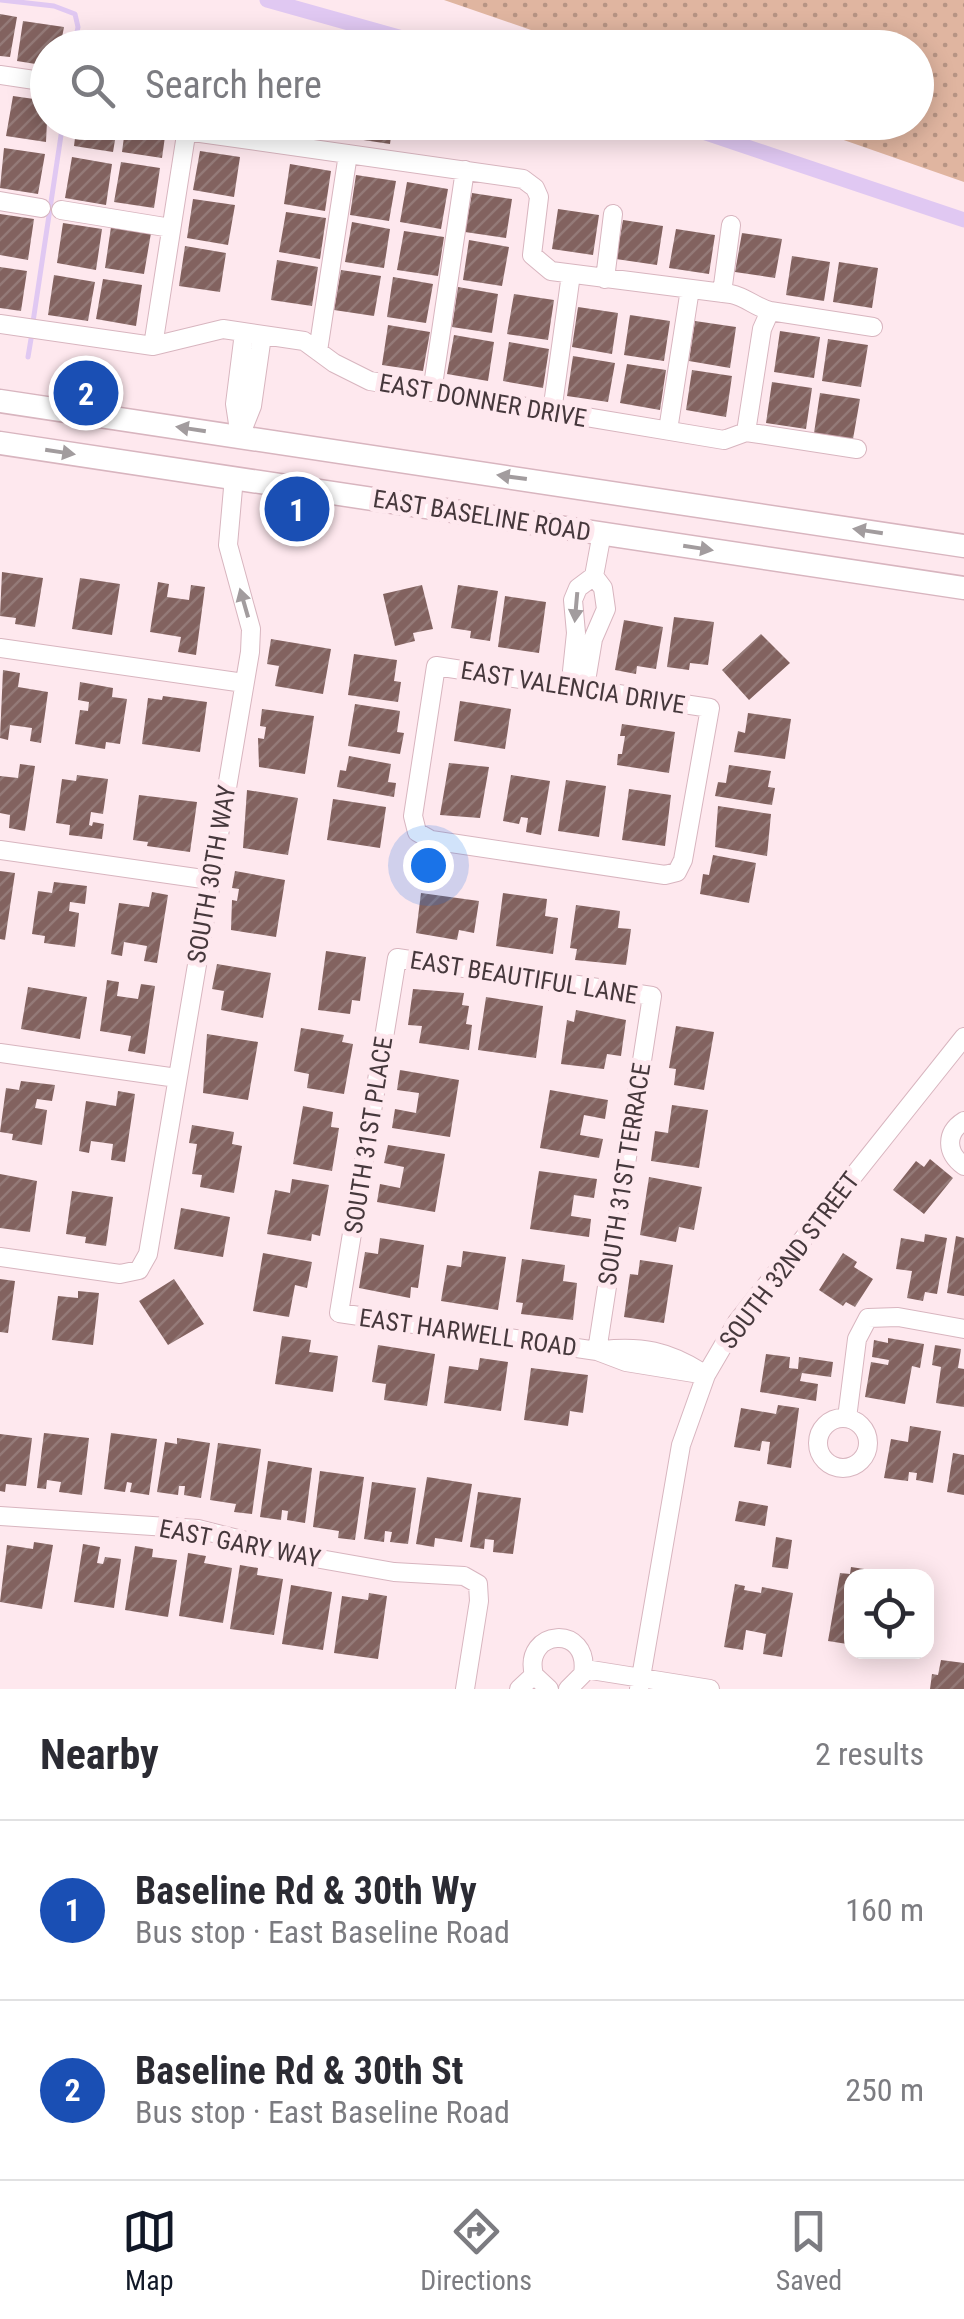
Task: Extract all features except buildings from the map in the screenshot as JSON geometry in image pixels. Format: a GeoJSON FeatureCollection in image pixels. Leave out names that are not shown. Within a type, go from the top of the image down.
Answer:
{"type":"FeatureCollection","features":[{"type":"Feature","properties":{"kind":"main road","name":"EAST BASELINE ROAD"},"geometry":{"type":"LineString","coordinates":[[0,401],[964,546]]}},
{"type":"Feature","properties":{"kind":"main road"},"geometry":{"type":"LineString","coordinates":[[234,477],[240,437]]}},
{"type":"Feature","properties":{"kind":"main road","name":"EAST BASELINE ROAD"},"geometry":{"type":"LineString","coordinates":[[0,443],[964,588]]}},
{"type":"Feature","properties":{"kind":"main road"},"geometry":{"type":"LineString","coordinates":[[602,533],[608,492]]}},
{"type":"Feature","properties":{"kind":"street"},"geometry":{"type":"LineString","coordinates":[[0,75],[30,79]]}},
{"type":"Feature","properties":{"kind":"street"},"geometry":{"type":"LineString","coordinates":[[154,346],[185,140]]}},
{"type":"Feature","properties":{"kind":"street"},"geometry":{"type":"LineString","coordinates":[[268,140],[523,179],[539,197],[532,256],[552,271],[742,296],[758,308],[770,311],[873,327]]}},
{"type":"Feature","properties":{"kind":"street"},"geometry":{"type":"LineString","coordinates":[[318,351],[348,154]]}},
{"type":"Feature","properties":{"kind":"street"},"geometry":{"type":"LineString","coordinates":[[432,392],[465,170]]}},
{"type":"Feature","properties":{"kind":"street"},"geometry":{"type":"LineString","coordinates":[[0,202],[41,208]]}},
{"type":"Feature","properties":{"kind":"street"},"geometry":{"type":"LineString","coordinates":[[62,210],[172,228]]}},
{"type":"Feature","properties":{"kind":"street"},"geometry":{"type":"LineString","coordinates":[[605,279],[614,214]]}},
{"type":"Feature","properties":{"kind":"street"},"geometry":{"type":"LineString","coordinates":[[722,293],[732,226]]}},
{"type":"Feature","properties":{"kind":"street"},"geometry":{"type":"LineString","coordinates":[[552,412],[571,274]]}},
{"type":"Feature","properties":{"kind":"street"},"geometry":{"type":"LineString","coordinates":[[668,430],[690,289]]}},
{"type":"Feature","properties":{"kind":"street"},"geometry":{"type":"LineString","coordinates":[[746,432],[762,329],[770,311]]}},
{"type":"Feature","properties":{"kind":"street","name":"EAST DONNER DRIVE"},"geometry":{"type":"LineString","coordinates":[[0,324],[154,346],[223,329],[304,341],[334,363],[370,381],[724,440],[746,432],[857,449]]}},
{"type":"Feature","properties":{"kind":"street"},"geometry":{"type":"LineString","coordinates":[[240,437],[234,404],[248,373],[253,334]]}},
{"type":"Feature","properties":{"kind":"street","name":"SOUTH 30TH WAY"},"geometry":{"type":"LineString","coordinates":[[0,1257],[120,1274],[139,1270],[148,1254],[251,629],[228,545],[234,477]]}},
{"type":"Feature","properties":{"kind":"street"},"geometry":{"type":"LineString","coordinates":[[577,687],[572,671],[576,633],[572,600],[578,588],[594,576],[602,533]]}},
{"type":"Feature","properties":{"kind":"street"},"geometry":{"type":"LineString","coordinates":[[577,687],[587,675],[594,638],[606,609],[603,588],[594,576]]}},
{"type":"Feature","properties":{"kind":"street"},"geometry":{"type":"LineString","coordinates":[[0,648],[244,683]]}},
{"type":"Feature","properties":{"kind":"street","name":"EAST VALENCIA DRIVE"},"geometry":{"type":"LineString","coordinates":[[436,666],[577,687],[710,708],[683,860],[677,872],[665,875],[430,840],[416,832],[413,816],[436,666]]}},
{"type":"Feature","properties":{"kind":"street"},"geometry":{"type":"LineString","coordinates":[[0,850],[210,880]]}},
{"type":"Feature","properties":{"kind":"street","name":"EAST BEAUTIFUL LANE"},"geometry":{"type":"LineString","coordinates":[[397,958],[652,996]]}},
{"type":"Feature","properties":{"kind":"street","name":"SOUTH 31ST PLACE"},"geometry":{"type":"LineString","coordinates":[[338,1313],[397,958]]}},
{"type":"Feature","properties":{"kind":"street","name":"SOUTH 31ST TERRACE"},"geometry":{"type":"LineString","coordinates":[[596,1351],[652,996]]}},
{"type":"Feature","properties":{"kind":"street","name":"SOUTH 32ND STREET"},"geometry":{"type":"LineString","coordinates":[[640,1683],[681,1445],[706,1375],[754,1301],[964,1037]]}},
{"type":"Feature","properties":{"kind":"street"},"geometry":{"type":"LineString","coordinates":[[0,1054],[178,1078]]}},
{"type":"Feature","properties":{"kind":"street"},"geometry":{"type":"LineString","coordinates":[[964,1120],[952,1131],[950,1139],[953,1156],[964,1166]]}},
{"type":"Feature","properties":{"kind":"street","name":"EAST HARWELL ROAD"},"geometry":{"type":"LineString","coordinates":[[338,1313],[643,1358],[706,1375]]}},
{"type":"Feature","properties":{"kind":"street"},"geometry":{"type":"LineString","coordinates":[[846,1418],[858,1339],[868,1318],[898,1317],[964,1329]]}},
{"type":"Feature","properties":{"kind":"street","name":"EAST GARY WAY"},"geometry":{"type":"LineString","coordinates":[[0,1516],[198,1529],[310,1557],[394,1572],[464,1576],[478,1584],[479,1600],[465,1689]]}},
{"type":"Feature","properties":{"kind":"street"},"geometry":{"type":"LineString","coordinates":[[549,1689],[534,1675],[532,1667],[536,1650],[559,1638],[581,1650],[585,1669],[580,1681],[568,1689]]}},
{"type":"Feature","properties":{"kind":"street"},"geometry":{"type":"LineString","coordinates":[[585,1669],[640,1683],[710,1689]]}},
{"type":"Feature","properties":{"kind":"street"},"geometry":{"type":"LineString","coordinates":[[519,1689],[534,1675]]}},
{"type":"Feature","properties":{"kind":"shaded area"},"geometry":{"type":"Polygon","coordinates":[[[444,0],[964,0],[964,182],[844,140],[934,140],[934,30],[531,30],[444,0]]]}},
{"type":"Feature","properties":{"kind":"waterway"},"geometry":{"type":"LineString","coordinates":[[1,0],[54,6],[75,14],[77,30]]}},
{"type":"Feature","properties":{"kind":"waterway"},"geometry":{"type":"LineString","coordinates":[[267,0],[374,30]]}},
{"type":"Feature","properties":{"kind":"waterway"},"geometry":{"type":"LineString","coordinates":[[33,322],[60,140]]}},
{"type":"Feature","properties":{"kind":"waterway"},"geometry":{"type":"LineString","coordinates":[[726,140],[964,220]]}},
{"type":"Feature","properties":{"kind":"waterway"},"geometry":{"type":"LineString","coordinates":[[28,357],[32,333]]}},
{"type":"Feature","properties":{"kind":"place","name":"Baseline Rd & 30th St"},"geometry":{"type":"Point","coordinates":[86,393]}},
{"type":"Feature","properties":{"kind":"place","name":"Baseline Rd & 30th Wy"},"geometry":{"type":"Point","coordinates":[297,509]}}]}
